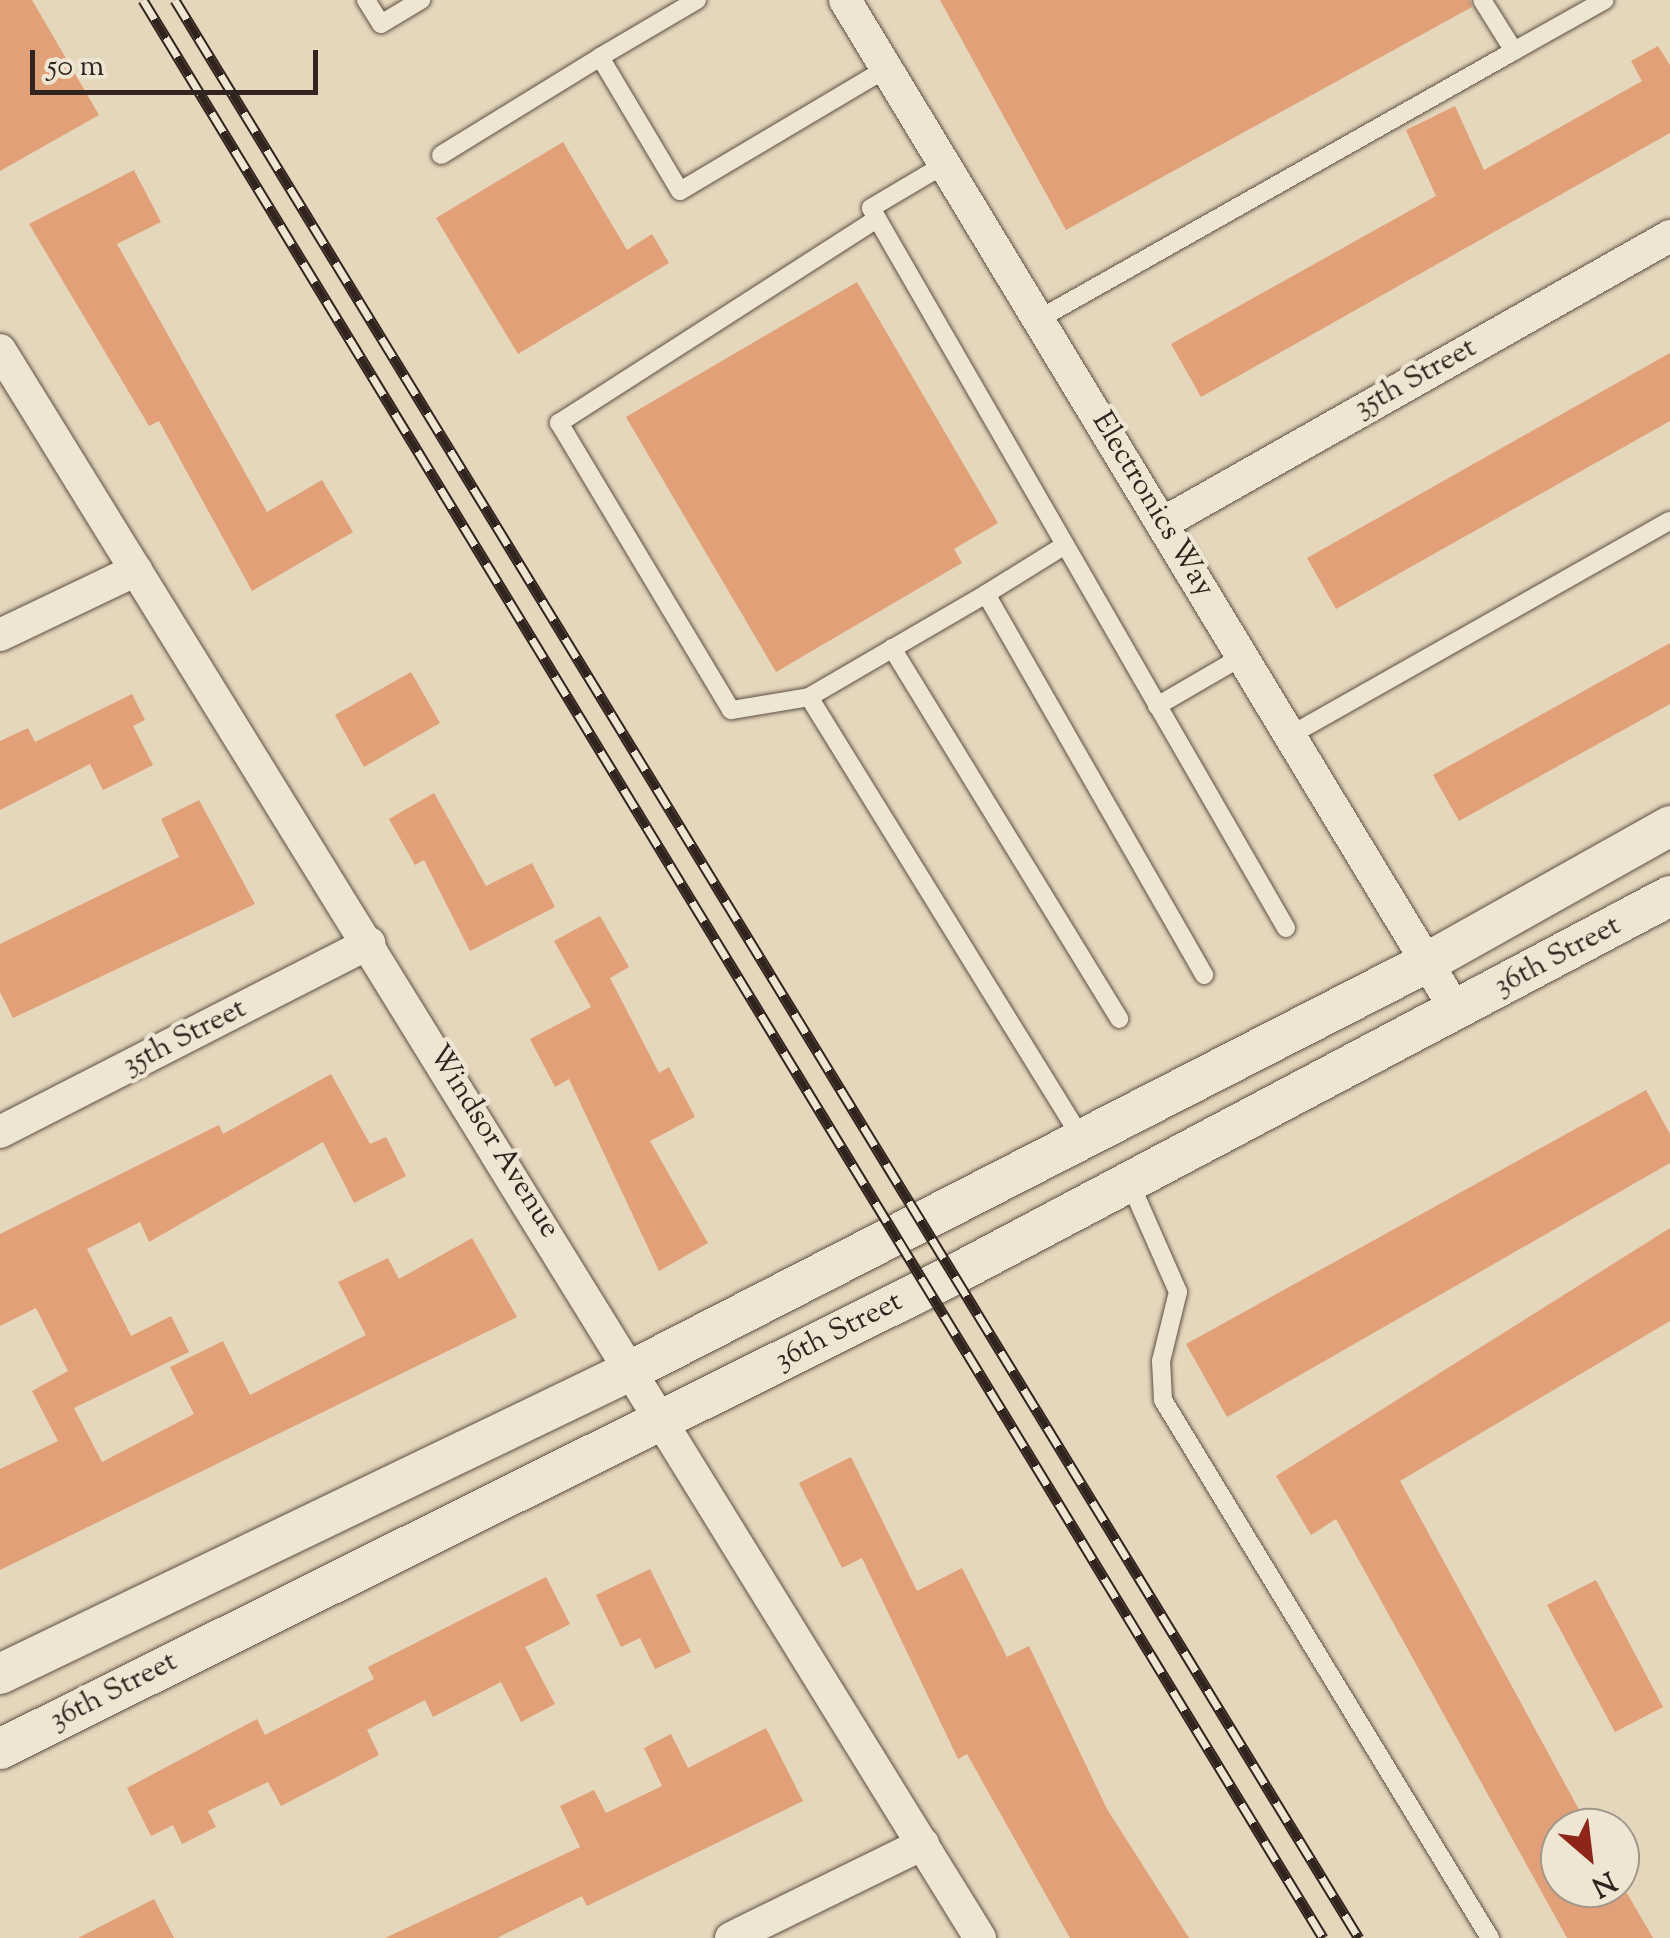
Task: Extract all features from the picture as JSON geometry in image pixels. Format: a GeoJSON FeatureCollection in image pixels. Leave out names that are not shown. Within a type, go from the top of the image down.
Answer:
{"type":"FeatureCollection","features":[{"type":"Feature","properties":{"kind":"street","name":"Electronics Way"},"geometry":{"type":"LineString","coordinates":[[845,0],[1457,1012]]}},
{"type":"Feature","properties":{"kind":"street","name":"35th Street"},"geometry":{"type":"LineString","coordinates":[[1162,522],[1670,236]]}},
{"type":"Feature","properties":{"kind":"street","name":"Windsor Avenue"},"geometry":{"type":"LineString","coordinates":[[0,350],[665,1420],[980,1938]]}},
{"type":"Feature","properties":{"kind":"street"},"geometry":{"type":"LineString","coordinates":[[0,635],[136,570]]}},
{"type":"Feature","properties":{"kind":"street","name":"36th Street"},"geometry":{"type":"LineString","coordinates":[[0,1674],[634,1370],[1428,962],[1667,834]]}},
{"type":"Feature","properties":{"kind":"street","name":"36th Street"},"geometry":{"type":"LineString","coordinates":[[0,1750],[665,1420],[1130,1183],[1670,896]]}},
{"type":"Feature","properties":{"kind":"street","name":"35th Street"},"geometry":{"type":"LineString","coordinates":[[0,1132],[370,943]]}},
{"type":"Feature","properties":{"kind":"street"},"geometry":{"type":"LineString","coordinates":[[731,1938],[923,1844]]}},
{"type":"Feature","properties":{"kind":"lane"},"geometry":{"type":"LineString","coordinates":[[366,0],[381,24],[420,0]]}},
{"type":"Feature","properties":{"kind":"lane"},"geometry":{"type":"LineString","coordinates":[[440,155],[696,0]]}},
{"type":"Feature","properties":{"kind":"lane"},"geometry":{"type":"LineString","coordinates":[[1482,0],[1514,51]]}},
{"type":"Feature","properties":{"kind":"lane"},"geometry":{"type":"LineString","coordinates":[[1038,319],[1605,0]]}},
{"type":"Feature","properties":{"kind":"lane"},"geometry":{"type":"LineString","coordinates":[[600,57],[680,191],[887,68]]}},
{"type":"Feature","properties":{"kind":"lane"},"geometry":{"type":"LineString","coordinates":[[946,164],[871,208],[1286,928]]}},
{"type":"Feature","properties":{"kind":"lane"},"geometry":{"type":"LineString","coordinates":[[878,219],[559,423],[731,710],[808,697],[1065,546]]}},
{"type":"Feature","properties":{"kind":"lane"},"geometry":{"type":"LineString","coordinates":[[1292,734],[1670,521]]}},
{"type":"Feature","properties":{"kind":"lane"},"geometry":{"type":"LineString","coordinates":[[986,594],[1204,975]]}},
{"type":"Feature","properties":{"kind":"lane"},"geometry":{"type":"LineString","coordinates":[[892,648],[1119,1020]]}},
{"type":"Feature","properties":{"kind":"lane"},"geometry":{"type":"LineString","coordinates":[[1158,706],[1243,656]]}},
{"type":"Feature","properties":{"kind":"lane"},"geometry":{"type":"LineString","coordinates":[[808,697],[1082,1140]]}},
{"type":"Feature","properties":{"kind":"lane"},"geometry":{"type":"LineString","coordinates":[[1130,1183],[1178,1292],[1161,1360],[1164,1400],[1490,1938]]}},
{"type":"Feature","properties":{"kind":"building"},"geometry":{"type":"Polygon","coordinates":[[[0,0],[32,0],[99,115],[0,171],[0,0]]]}},
{"type":"Feature","properties":{"kind":"building"},"geometry":{"type":"Polygon","coordinates":[[[940,0],[1470,0],[1472,7],[1066,230],[940,0]]]}},
{"type":"Feature","properties":{"kind":"building"},"geometry":{"type":"Polygon","coordinates":[[[1658,46],[1670,65],[1670,133],[1201,397],[1171,344],[1436,196],[1406,130],[1455,106],[1484,170],[1642,81],[1631,61],[1658,46]]]}},
{"type":"Feature","properties":{"kind":"building"},"geometry":{"type":"Polygon","coordinates":[[[563,142],[627,250],[652,234],[669,263],[518,354],[436,218],[563,142]]]}},
{"type":"Feature","properties":{"kind":"building"},"geometry":{"type":"Polygon","coordinates":[[[134,170],[161,222],[117,244],[267,512],[322,480],[353,532],[252,591],[159,421],[149,426],[29,224],[134,170]]]}},
{"type":"Feature","properties":{"kind":"building"},"geometry":{"type":"Polygon","coordinates":[[[857,282],[998,523],[954,549],[962,563],[776,672],[626,417],[857,282]]]}},
{"type":"Feature","properties":{"kind":"building"},"geometry":{"type":"Polygon","coordinates":[[[1670,353],[1670,421],[1336,609],[1307,558],[1670,353]]]}},
{"type":"Feature","properties":{"kind":"building"},"geometry":{"type":"Polygon","coordinates":[[[1670,643],[1670,704],[1459,821],[1433,775],[1670,643]]]}},
{"type":"Feature","properties":{"kind":"building"},"geometry":{"type":"Polygon","coordinates":[[[411,672],[440,723],[364,767],[335,715],[411,672]]]}},
{"type":"Feature","properties":{"kind":"building"},"geometry":{"type":"Polygon","coordinates":[[[132,694],[145,720],[133,726],[153,765],[103,790],[90,764],[0,810],[0,741],[28,728],[35,742],[132,694]]]}},
{"type":"Feature","properties":{"kind":"building"},"geometry":{"type":"Polygon","coordinates":[[[434,793],[486,886],[532,863],[555,907],[470,951],[424,860],[415,865],[389,819],[434,793]]]}},
{"type":"Feature","properties":{"kind":"building"},"geometry":{"type":"Polygon","coordinates":[[[199,800],[255,904],[13,1018],[0,992],[0,944],[179,857],[161,819],[199,800]]]}},
{"type":"Feature","properties":{"kind":"building"},"geometry":{"type":"Polygon","coordinates":[[[600,916],[629,967],[610,978],[659,1073],[669,1067],[695,1117],[650,1141],[708,1243],[659,1271],[569,1079],[555,1087],[530,1039],[591,1007],[554,941],[600,916]]]}},
{"type":"Feature","properties":{"kind":"building"},"geometry":{"type":"Polygon","coordinates":[[[331,1074],[370,1144],[386,1137],[406,1176],[354,1203],[323,1142],[149,1242],[140,1222],[87,1249],[131,1336],[171,1316],[189,1352],[74,1408],[102,1462],[194,1414],[170,1367],[223,1341],[250,1395],[366,1335],[338,1282],[388,1258],[399,1279],[472,1238],[517,1317],[0,1570],[0,1469],[58,1441],[32,1391],[68,1371],[36,1308],[0,1326],[0,1234],[219,1125],[223,1134],[331,1074]]]}},
{"type":"Feature","properties":{"kind":"building"},"geometry":{"type":"Polygon","coordinates":[[[1646,1090],[1670,1134],[1670,1163],[1227,1417],[1186,1344],[1646,1090]]]}},
{"type":"Feature","properties":{"kind":"building"},"geometry":{"type":"Polygon","coordinates":[[[1670,1228],[1670,1321],[1400,1481],[1578,1808],[1540,1808],[1540,1889],[1336,1519],[1311,1535],[1276,1476],[1670,1228]]]}},
{"type":"Feature","properties":{"kind":"building"},"geometry":{"type":"Polygon","coordinates":[[[851,1457],[917,1591],[962,1568],[1007,1657],[1029,1646],[1107,1809],[1189,1938],[1070,1938],[967,1754],[958,1759],[862,1558],[842,1568],[799,1483],[851,1457]]]}},
{"type":"Feature","properties":{"kind":"building"},"geometry":{"type":"Polygon","coordinates":[[[650,1569],[691,1652],[655,1669],[640,1638],[621,1647],[596,1595],[650,1569]]]}},
{"type":"Feature","properties":{"kind":"building"},"geometry":{"type":"Polygon","coordinates":[[[546,1577],[570,1624],[525,1647],[555,1704],[521,1722],[501,1682],[433,1717],[425,1700],[367,1730],[379,1755],[281,1806],[268,1782],[208,1811],[216,1827],[182,1844],[173,1825],[151,1836],[127,1788],[257,1719],[265,1735],[374,1679],[368,1667],[546,1577]]]}},
{"type":"Feature","properties":{"kind":"building"},"geometry":{"type":"Polygon","coordinates":[[[1596,1580],[1663,1707],[1615,1732],[1547,1605],[1596,1580]]]}},
{"type":"Feature","properties":{"kind":"building"},"geometry":{"type":"Polygon","coordinates":[[[766,1728],[803,1801],[587,1906],[582,1896],[497,1938],[385,1938],[580,1847],[560,1806],[594,1790],[606,1813],[662,1786],[644,1748],[671,1734],[688,1768],[766,1728]]]}},
{"type":"Feature","properties":{"kind":"building"},"geometry":{"type":"Polygon","coordinates":[[[154,1899],[174,1938],[78,1938],[154,1899]]]}},
{"type":"Feature","properties":{"kind":"building"},"geometry":{"type":"Polygon","coordinates":[[[1550,1908],[1636,1908],[1653,1938],[1567,1938],[1550,1908]]]}},
{"type":"Feature","properties":{"kind":"railway"},"geometry":{"type":"LineString","coordinates":[[143,0],[1323,1938]]}},
{"type":"Feature","properties":{"kind":"railway"},"geometry":{"type":"LineString","coordinates":[[175,0],[1359,1938]]}}]}
